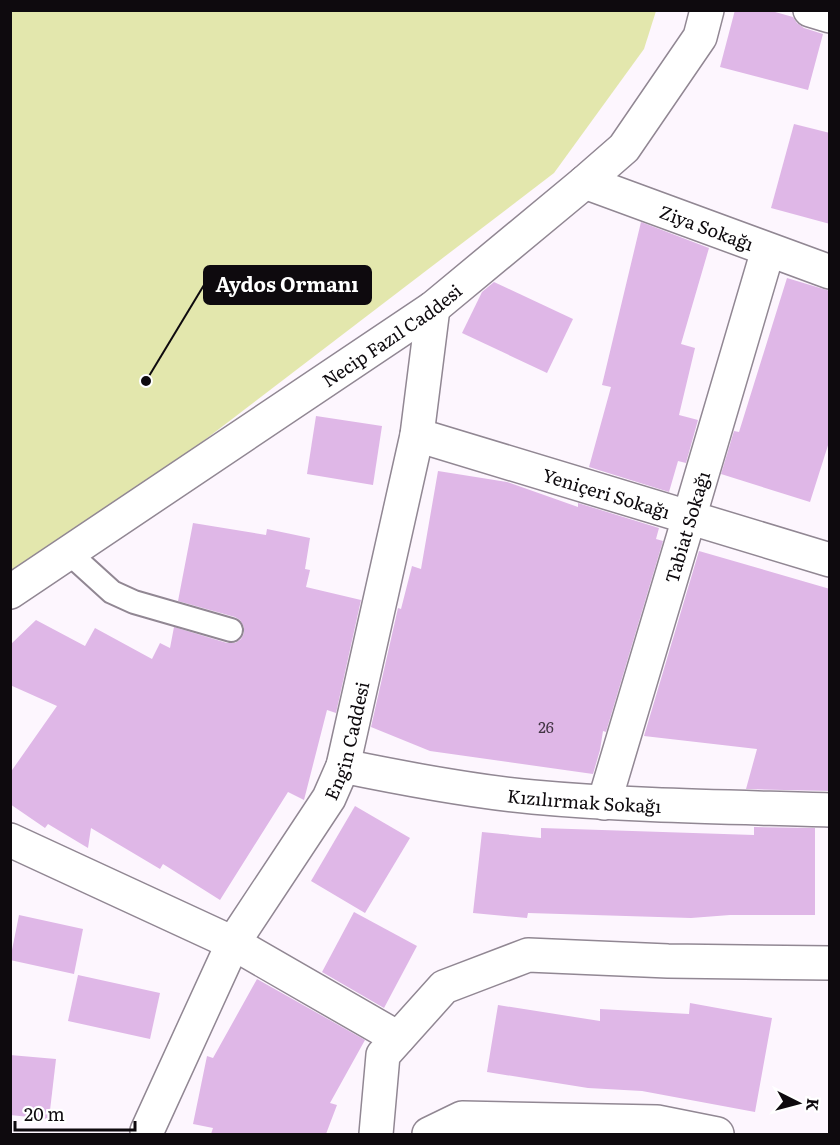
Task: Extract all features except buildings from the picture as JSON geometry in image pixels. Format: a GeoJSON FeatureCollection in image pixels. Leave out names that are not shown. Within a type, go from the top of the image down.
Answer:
{"type":"FeatureCollection","features":[{"type":"Feature","properties":{"kind":"street","name":"Necip Fazıl Caddesi"},"geometry":{"type":"LineString","coordinates":[[10,592],[433,308],[585,182],[624,148],[700,37],[707,10]]}},
{"type":"Feature","properties":{"kind":"street"},"geometry":{"type":"LineString","coordinates":[[810,10],[830,16]]}},
{"type":"Feature","properties":{"kind":"street","name":"Ziya Sokağı"},"geometry":{"type":"LineString","coordinates":[[585,182],[830,272]]}},
{"type":"Feature","properties":{"kind":"street","name":"Tabiat Sokağı"},"geometry":{"type":"LineString","coordinates":[[604,803],[768,250]]}},
{"type":"Feature","properties":{"kind":"street","name":"Engin Caddesi"},"geometry":{"type":"LineString","coordinates":[[141,1133],[233,943],[329,798],[343,766],[417,435],[433,308]]}},
{"type":"Feature","properties":{"kind":"street","name":"Yeniçeri Sokağı"},"geometry":{"type":"LineString","coordinates":[[417,435],[830,560]]}},
{"type":"Feature","properties":{"kind":"street","name":"Kızılırmak Sokağı"},"geometry":{"type":"LineString","coordinates":[[343,766],[417,782],[530,797],[604,803],[830,810]]}},
{"type":"Feature","properties":{"kind":"street"},"geometry":{"type":"LineString","coordinates":[[10,840],[233,943],[398,1038]]}},
{"type":"Feature","properties":{"kind":"street"},"geometry":{"type":"LineString","coordinates":[[376,1134],[383,1055],[444,987],[528,955],[668,961],[829,960]]}},
{"type":"Feature","properties":{"kind":"street"},"geometry":{"type":"LineString","coordinates":[[429,1134],[462,1118],[657,1122],[717,1134]]}},
{"type":"Feature","properties":{"kind":"lane"},"geometry":{"type":"LineString","coordinates":[[69,553],[112,592],[134,602],[231,630]]}},
{"type":"Feature","properties":{"kind":"green space"},"geometry":{"type":"Polygon","coordinates":[[[11,11],[656,11],[644,49],[554,173],[11,588],[11,11]]]}},
{"type":"Feature","properties":{"kind":"place","name":"Aydos Ormanı"},"geometry":{"type":"Point","coordinates":[146,381]}}]}
